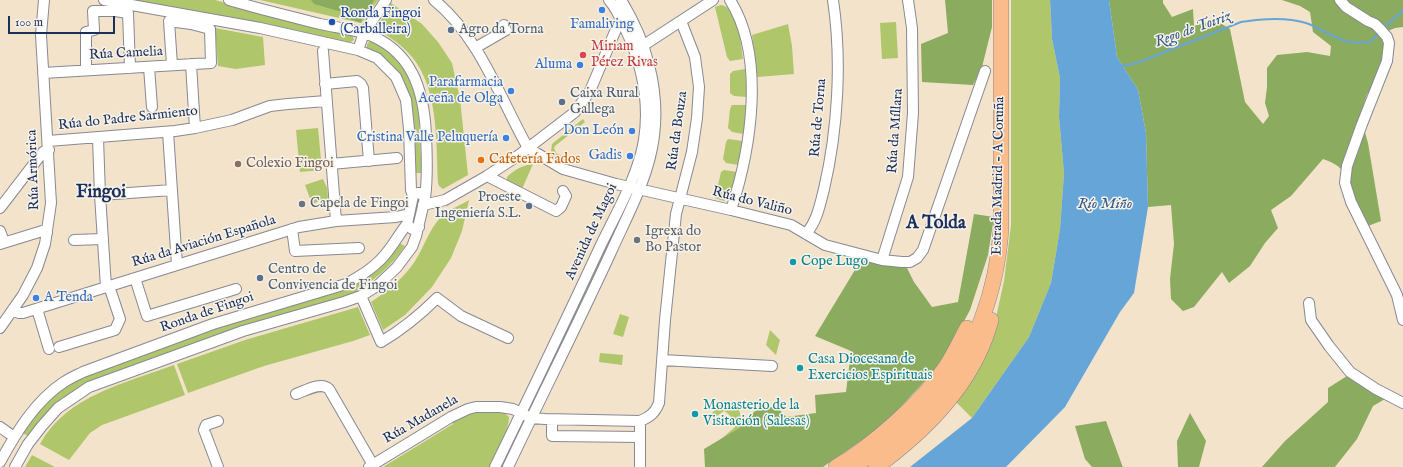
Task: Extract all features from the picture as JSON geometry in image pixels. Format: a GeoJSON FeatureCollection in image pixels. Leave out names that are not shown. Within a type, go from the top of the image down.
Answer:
{"type":"FeatureCollection","features":[{"type":"Feature","properties":{"kind":"highway","name":"Estrada Madrid - A Coruña"},"geometry":{"type":"LineString","coordinates":[[854,467],[891,440],[921,413],[944,387],[966,352],[984,314],[994,280],[1000,245],[1002,182],[1000,0]]}},
{"type":"Feature","properties":{"kind":"highway"},"geometry":{"type":"LineString","coordinates":[[876,467],[903,446],[943,408],[977,359],[989,326],[996,300],[1004,257],[1006,228],[1006,173],[1001,90]]}},
{"type":"Feature","properties":{"kind":"highway"},"geometry":{"type":"LineString","coordinates":[[836,467],[879,436],[901,416],[926,392],[952,358],[975,312],[987,279],[992,255],[1002,182]]}},
{"type":"Feature","properties":{"kind":"street","name":"Rúa Armórica"},"geometry":{"type":"LineString","coordinates":[[0,328],[23,295],[37,268],[46,244],[51,203],[41,35],[44,0]]}},
{"type":"Feature","properties":{"kind":"street","name":"Ronda de Fingoi"},"geometry":{"type":"LineString","coordinates":[[0,462],[14,437],[47,396],[65,381],[83,372],[214,324],[346,284],[359,277],[379,261],[388,251],[408,219],[412,196],[406,100],[396,77],[377,58],[358,50],[260,28],[104,0]]}},
{"type":"Feature","properties":{"kind":"street","name":"Ronda de Fingoi"},"geometry":{"type":"LineString","coordinates":[[15,467],[28,445],[58,408],[89,387],[243,331],[361,296],[377,286],[397,267],[412,247],[424,202],[428,176],[426,119],[420,89],[414,75],[397,53],[387,44],[364,33],[266,11],[229,0]]}},
{"type":"Feature","properties":{"kind":"street"},"geometry":{"type":"LineString","coordinates":[[358,50],[364,33],[386,0]]}},
{"type":"Feature","properties":{"kind":"street"},"geometry":{"type":"LineString","coordinates":[[434,0],[463,28],[528,148]]}},
{"type":"Feature","properties":{"kind":"street","name":"Avenida de Magoi"},"geometry":{"type":"LineString","coordinates":[[494,467],[628,187],[640,156],[644,140],[646,120],[642,75],[636,52],[620,18],[609,0]]}},
{"type":"Feature","properties":{"kind":"street"},"geometry":{"type":"LineString","coordinates":[[644,45],[713,0]]}},
{"type":"Feature","properties":{"kind":"street"},"geometry":{"type":"LineString","coordinates":[[730,0],[738,12],[745,30],[750,66],[752,108],[746,152],[739,184],[731,210]]}},
{"type":"Feature","properties":{"kind":"street","name":"Rúa de Torna"},"geometry":{"type":"LineString","coordinates":[[806,234],[811,228],[818,212],[828,171],[835,123],[837,95],[836,21],[833,0]]}},
{"type":"Feature","properties":{"kind":"street","name":"Rúa da Míllara"},"geometry":{"type":"LineString","coordinates":[[882,260],[908,177],[913,113],[912,28],[908,0]]}},
{"type":"Feature","properties":{"kind":"street"},"geometry":{"type":"LineString","coordinates":[[1340,0],[1346,7],[1375,24],[1388,39],[1389,46],[1387,61],[1347,166],[1345,183],[1351,202],[1397,295],[1403,320]]}},
{"type":"Feature","properties":{"kind":"street"},"geometry":{"type":"LineString","coordinates":[[412,196],[416,193],[420,193],[424,202],[445,200],[487,176],[528,148],[575,112],[590,91],[620,18],[625,2]]}},
{"type":"Feature","properties":{"kind":"street","name":"Avenida de Magoi"},"geometry":{"type":"LineString","coordinates":[[508,467],[640,190],[651,153],[654,135],[654,89],[644,45],[625,2]]}},
{"type":"Feature","properties":{"kind":"street"},"geometry":{"type":"LineString","coordinates":[[86,70],[86,32],[94,30],[93,11],[115,11],[128,13],[130,68]]}},
{"type":"Feature","properties":{"kind":"street","name":"Rúa Camelia"},"geometry":{"type":"LineString","coordinates":[[43,73],[211,63],[210,29],[170,21],[172,65]]}},
{"type":"Feature","properties":{"kind":"street","name":"Rúa da Bouza"},"geometry":{"type":"LineString","coordinates":[[640,421],[652,416],[659,403],[665,320],[676,214],[692,152],[697,118],[699,87],[695,57],[681,21]]}},
{"type":"Feature","properties":{"kind":"street"},"geometry":{"type":"LineString","coordinates":[[475,48],[506,30],[504,25]]}},
{"type":"Feature","properties":{"kind":"street"},"geometry":{"type":"LineString","coordinates":[[323,51],[336,221]]}},
{"type":"Feature","properties":{"kind":"street"},"geometry":{"type":"LineString","coordinates":[[191,64],[195,128]]}},
{"type":"Feature","properties":{"kind":"street"},"geometry":{"type":"LineString","coordinates":[[149,67],[152,107]]}},
{"type":"Feature","properties":{"kind":"street","name":"Rúa do Valiño"},"geometry":{"type":"LineString","coordinates":[[528,148],[563,169],[640,190],[791,225],[825,245],[882,260],[910,262],[920,254],[985,71]]}},
{"type":"Feature","properties":{"kind":"street"},"geometry":{"type":"LineString","coordinates":[[325,84],[357,81],[361,84],[369,161]]}},
{"type":"Feature","properties":{"kind":"street","name":"Rúa do Padre Sarmiento"},"geometry":{"type":"LineString","coordinates":[[48,146],[98,138],[168,132],[195,128],[232,120],[270,106],[326,101]]}},
{"type":"Feature","properties":{"kind":"street"},"geometry":{"type":"LineString","coordinates":[[168,132],[177,264]]}},
{"type":"Feature","properties":{"kind":"street"},"geometry":{"type":"LineString","coordinates":[[37,309],[54,348],[115,330],[120,319],[107,287],[100,195],[98,138]]}},
{"type":"Feature","properties":{"kind":"street"},"geometry":{"type":"LineString","coordinates":[[0,208],[48,146]]}},
{"type":"Feature","properties":{"kind":"street"},"geometry":{"type":"LineString","coordinates":[[331,164],[397,158]]}},
{"type":"Feature","properties":{"kind":"street"},"geometry":{"type":"LineString","coordinates":[[487,176],[556,211],[561,207],[566,196],[563,191]]}},
{"type":"Feature","properties":{"kind":"street"},"geometry":{"type":"LineString","coordinates":[[100,195],[172,190]]}},
{"type":"Feature","properties":{"kind":"street","name":"Rúa da Aviación Española"},"geometry":{"type":"LineString","coordinates":[[14,309],[19,313],[23,313],[37,309],[292,229],[336,221],[396,217],[408,219]]}},
{"type":"Feature","properties":{"kind":"street"},"geometry":{"type":"LineString","coordinates":[[408,219],[412,230],[418,227]]}},
{"type":"Feature","properties":{"kind":"street"},"geometry":{"type":"LineString","coordinates":[[292,229],[295,251],[359,248]]}},
{"type":"Feature","properties":{"kind":"street"},"geometry":{"type":"LineString","coordinates":[[0,231],[2,243],[42,231],[47,233]]}},
{"type":"Feature","properties":{"kind":"street"},"geometry":{"type":"LineString","coordinates":[[74,240],[103,239]]}},
{"type":"Feature","properties":{"kind":"street"},"geometry":{"type":"LineString","coordinates":[[135,278],[147,316],[236,289]]}},
{"type":"Feature","properties":{"kind":"street"},"geometry":{"type":"LineString","coordinates":[[361,296],[381,342],[417,318],[437,298],[460,316],[508,338]]}},
{"type":"Feature","properties":{"kind":"street"},"geometry":{"type":"LineString","coordinates":[[1309,304],[1311,320],[1329,346],[1350,372],[1376,390],[1403,403]]}},
{"type":"Feature","properties":{"kind":"street"},"geometry":{"type":"LineString","coordinates":[[662,360],[772,366]]}},
{"type":"Feature","properties":{"kind":"street","name":"Rúa Madanela"},"geometry":{"type":"LineString","coordinates":[[296,394],[318,386],[326,386],[371,466],[451,417],[468,409],[492,406],[513,409],[531,418]]}},
{"type":"Feature","properties":{"kind":"street"},"geometry":{"type":"LineString","coordinates":[[531,418],[552,420],[640,421],[640,467]]}},
{"type":"Feature","properties":{"kind":"street"},"geometry":{"type":"LineString","coordinates":[[552,420],[552,436],[640,437]]}},
{"type":"Feature","properties":{"kind":"street"},"geometry":{"type":"LineString","coordinates":[[218,421],[206,425],[204,430],[218,467]]}},
{"type":"Feature","properties":{"kind":"street"},"geometry":{"type":"LineString","coordinates":[[0,427],[28,445]]}},
{"type":"Feature","properties":{"kind":"green space"},"geometry":{"type":"Polygon","coordinates":[[[130,0],[215,0],[273,16],[350,34],[353,36],[354,40],[349,43],[245,21],[130,0]]]}},
{"type":"Feature","properties":{"kind":"green space"},"geometry":{"type":"Polygon","coordinates":[[[260,0],[378,0],[361,23],[260,0]]]}},
{"type":"Feature","properties":{"kind":"green space"},"geometry":{"type":"Polygon","coordinates":[[[311,0],[374,0],[368,12],[363,13],[361,23],[350,19],[342,19],[342,12],[314,4],[311,0]]]}},
{"type":"Feature","properties":{"kind":"green space"},"geometry":{"type":"Polygon","coordinates":[[[945,0],[992,0],[992,27],[982,67],[973,85],[922,82],[921,44],[948,33],[945,0]]]}},
{"type":"Feature","properties":{"kind":"green space"},"geometry":{"type":"Polygon","coordinates":[[[1011,0],[1050,0],[1052,39],[1060,78],[1059,117],[1064,173],[1060,229],[1051,283],[1029,337],[972,418],[956,402],[991,340],[1004,281],[1011,225],[1011,0]]]}},
{"type":"Feature","properties":{"kind":"green space"},"geometry":{"type":"Polygon","coordinates":[[[1109,0],[1163,0],[1163,3],[1172,17],[1193,9],[1194,26],[1215,20],[1230,29],[1245,102],[1263,124],[1269,116],[1265,103],[1267,68],[1277,55],[1307,52],[1330,56],[1331,46],[1313,32],[1310,12],[1300,6],[1282,0],[1403,0],[1403,27],[1395,28],[1381,34],[1384,47],[1383,67],[1377,82],[1367,94],[1360,115],[1368,143],[1381,221],[1368,226],[1357,207],[1349,182],[1343,171],[1332,163],[1323,159],[1291,196],[1271,210],[1278,228],[1265,243],[1250,266],[1229,283],[1222,272],[1194,307],[1183,311],[1171,299],[1170,279],[1174,244],[1171,205],[1148,207],[1146,133],[1138,90],[1117,57],[1109,0]]]}},
{"type":"Feature","properties":{"kind":"green space"},"geometry":{"type":"Polygon","coordinates":[[[391,3],[422,24],[438,42],[452,63],[460,99],[468,175],[443,189],[438,183],[436,134],[432,101],[421,70],[404,49],[376,29],[391,3]]]}},
{"type":"Feature","properties":{"kind":"green space"},"geometry":{"type":"Polygon","coordinates":[[[721,5],[727,7],[735,19],[740,36],[743,59],[730,61],[727,57],[715,7],[721,5]]]}},
{"type":"Feature","properties":{"kind":"green space"},"geometry":{"type":"Polygon","coordinates":[[[896,22],[898,58],[882,59],[880,23],[896,22]]]}},
{"type":"Feature","properties":{"kind":"green space"},"geometry":{"type":"Polygon","coordinates":[[[788,24],[792,46],[794,74],[757,77],[752,35],[788,24]]]}},
{"type":"Feature","properties":{"kind":"green space"},"geometry":{"type":"Polygon","coordinates":[[[215,28],[263,37],[265,65],[236,69],[218,66],[215,28]]]}},
{"type":"Feature","properties":{"kind":"green space"},"geometry":{"type":"Polygon","coordinates":[[[370,41],[373,41],[394,55],[412,80],[420,108],[419,130],[422,173],[414,173],[411,109],[380,55],[367,48],[367,44],[370,41]]]}},
{"type":"Feature","properties":{"kind":"green space"},"geometry":{"type":"Polygon","coordinates":[[[745,69],[747,97],[734,96],[730,93],[730,74],[733,71],[745,69]]]}},
{"type":"Feature","properties":{"kind":"green space"},"geometry":{"type":"Polygon","coordinates":[[[732,105],[747,105],[744,134],[732,132],[728,128],[730,109],[732,105]]]}},
{"type":"Feature","properties":{"kind":"green space"},"geometry":{"type":"Polygon","coordinates":[[[583,119],[585,122],[554,148],[556,153],[570,160],[570,162],[555,157],[551,152],[552,144],[583,119]]]}},
{"type":"Feature","properties":{"kind":"green space"},"geometry":{"type":"Polygon","coordinates":[[[318,128],[322,170],[300,172],[296,130],[318,128]]]}},
{"type":"Feature","properties":{"kind":"green space"},"geometry":{"type":"Polygon","coordinates":[[[728,139],[743,141],[739,165],[726,163],[723,159],[726,142],[728,139]]]}},
{"type":"Feature","properties":{"kind":"green space"},"geometry":{"type":"Polygon","coordinates":[[[533,164],[522,189],[507,181],[507,177],[516,170],[526,165],[533,164]]]}},
{"type":"Feature","properties":{"kind":"green space"},"geometry":{"type":"Polygon","coordinates":[[[724,170],[737,172],[732,192],[724,201],[715,198],[721,172],[724,170]]]}},
{"type":"Feature","properties":{"kind":"green space"},"geometry":{"type":"Polygon","coordinates":[[[323,179],[327,188],[328,198],[312,204],[305,185],[323,179]]]}},
{"type":"Feature","properties":{"kind":"green space"},"geometry":{"type":"Polygon","coordinates":[[[469,200],[462,231],[451,258],[432,287],[405,315],[383,330],[371,302],[389,289],[406,273],[415,261],[440,218],[469,200]]]}},
{"type":"Feature","properties":{"kind":"green space"},"geometry":{"type":"Polygon","coordinates":[[[626,205],[600,265],[533,405],[561,336],[626,205]]]}},
{"type":"Feature","properties":{"kind":"green space"},"geometry":{"type":"Polygon","coordinates":[[[974,214],[994,217],[988,255],[970,310],[953,342],[934,371],[884,425],[823,467],[705,467],[704,449],[739,428],[755,411],[776,406],[786,417],[816,413],[815,395],[846,392],[851,351],[815,336],[864,255],[907,268],[914,282],[932,307],[958,302],[974,214]]]}},
{"type":"Feature","properties":{"kind":"green space"},"geometry":{"type":"Polygon","coordinates":[[[399,243],[405,246],[394,261],[374,279],[351,295],[94,382],[29,436],[24,434],[23,432],[41,409],[60,391],[77,380],[225,324],[338,291],[399,243]]]}},
{"type":"Feature","properties":{"kind":"green space"},"geometry":{"type":"Polygon","coordinates":[[[358,307],[370,335],[264,366],[188,393],[177,364],[245,340],[358,307]]]}},
{"type":"Feature","properties":{"kind":"green space"},"geometry":{"type":"Polygon","coordinates":[[[620,314],[629,317],[623,337],[613,334],[620,314]]]}},
{"type":"Feature","properties":{"kind":"green space"},"geometry":{"type":"Polygon","coordinates":[[[770,330],[780,340],[776,355],[766,345],[770,330]]]}},
{"type":"Feature","properties":{"kind":"green space"},"geometry":{"type":"Polygon","coordinates":[[[600,353],[623,355],[622,365],[599,362],[600,353]]]}},
{"type":"Feature","properties":{"kind":"green space"},"geometry":{"type":"Polygon","coordinates":[[[174,365],[185,395],[102,425],[90,433],[69,460],[40,444],[52,427],[82,402],[118,385],[174,365]]]}},
{"type":"Feature","properties":{"kind":"green space"},"geometry":{"type":"Polygon","coordinates":[[[1347,376],[1385,399],[1373,406],[1357,439],[1335,467],[1262,467],[1285,441],[1328,402],[1328,388],[1347,376]]]}},
{"type":"Feature","properties":{"kind":"green space"},"geometry":{"type":"Polygon","coordinates":[[[723,401],[738,403],[742,425],[720,440],[735,427],[732,418],[724,411],[708,422],[706,420],[723,401]]]}},
{"type":"Feature","properties":{"kind":"green space"},"geometry":{"type":"Polygon","coordinates":[[[479,412],[503,412],[509,417],[507,429],[489,467],[383,467],[453,424],[452,422],[469,414],[479,412]]]}},
{"type":"Feature","properties":{"kind":"green space"},"geometry":{"type":"Polygon","coordinates":[[[1190,413],[1206,441],[1199,467],[1178,467],[1177,441],[1190,413]]]}},
{"type":"Feature","properties":{"kind":"green space"},"geometry":{"type":"Polygon","coordinates":[[[1106,421],[1123,467],[1092,467],[1085,459],[1075,426],[1106,421]]]}},
{"type":"Feature","properties":{"kind":"green space"},"geometry":{"type":"Polygon","coordinates":[[[32,455],[55,467],[25,467],[32,455]]]}},
{"type":"Feature","properties":{"kind":"water","name":"Río Miño"},"geometry":{"type":"Polygon","coordinates":[[[1050,0],[1109,0],[1117,57],[1138,90],[1146,133],[1148,207],[1134,293],[1120,312],[1065,407],[1006,467],[910,467],[972,418],[1029,337],[1051,283],[1060,229],[1064,173],[1059,117],[1060,78],[1052,39],[1050,0]]]}},
{"type":"Feature","properties":{"kind":"waterway","name":"Rego de Toiriz"},"geometry":{"type":"LineString","coordinates":[[1384,28],[1403,10]]}},
{"type":"Feature","properties":{"kind":"waterway","name":"Rego de Toiriz"},"geometry":{"type":"LineString","coordinates":[[1122,66],[1137,63],[1241,22],[1248,21],[1265,19],[1298,21],[1312,25],[1339,39],[1353,42],[1370,42],[1379,33]]}},
{"type":"Feature","properties":{"kind":"place","name":"Famaliving"},"geometry":{"type":"Point","coordinates":[602,10]}},
{"type":"Feature","properties":{"kind":"place","name":"Ronda Fingoi (Carballeira)"},"geometry":{"type":"Point","coordinates":[332,22]}},
{"type":"Feature","properties":{"kind":"place","name":"Agro da Torna"},"geometry":{"type":"Point","coordinates":[451,30]}},
{"type":"Feature","properties":{"kind":"place","name":"Miriam Pérez Rivas"},"geometry":{"type":"Point","coordinates":[583,55]}},
{"type":"Feature","properties":{"kind":"place","name":"Aluma"},"geometry":{"type":"Point","coordinates":[580,65]}},
{"type":"Feature","properties":{"kind":"place","name":"Parafarmacia Aceña de Olga"},"geometry":{"type":"Point","coordinates":[511,91]}},
{"type":"Feature","properties":{"kind":"place","name":"Caixa Rural Gallega"},"geometry":{"type":"Point","coordinates":[562,102]}},
{"type":"Feature","properties":{"kind":"place","name":"Don León"},"geometry":{"type":"Point","coordinates":[632,131]}},
{"type":"Feature","properties":{"kind":"place","name":"Cristina Valle Peluquería"},"geometry":{"type":"Point","coordinates":[506,138]}},
{"type":"Feature","properties":{"kind":"place","name":"Gadis"},"geometry":{"type":"Point","coordinates":[630,156]}},
{"type":"Feature","properties":{"kind":"place","name":"Cafetería Fados"},"geometry":{"type":"Point","coordinates":[481,160]}},
{"type":"Feature","properties":{"kind":"place","name":"Colexio Fingoi"},"geometry":{"type":"Point","coordinates":[238,164]}},
{"type":"Feature","properties":{"kind":"place","name":"Capela de Fingoi"},"geometry":{"type":"Point","coordinates":[302,204]}},
{"type":"Feature","properties":{"kind":"place","name":"Proeste Ingeniería S.L."},"geometry":{"type":"Point","coordinates":[529,206]}},
{"type":"Feature","properties":{"kind":"place","name":"Igrexa do Bo Pastor"},"geometry":{"type":"Point","coordinates":[637,240]}},
{"type":"Feature","properties":{"kind":"place","name":"Cope Lugo"},"geometry":{"type":"Point","coordinates":[793,262]}},
{"type":"Feature","properties":{"kind":"place","name":"Centro de Convivencia de Fingoi"},"geometry":{"type":"Point","coordinates":[260,278]}},
{"type":"Feature","properties":{"kind":"place","name":"A Tenda"},"geometry":{"type":"Point","coordinates":[36,298]}},
{"type":"Feature","properties":{"kind":"place","name":"Casa Diocesana de Exercicios Espirituais"},"geometry":{"type":"Point","coordinates":[800,368]}},
{"type":"Feature","properties":{"kind":"place","name":"Monasterio de la Visitación (Salesas)"},"geometry":{"type":"Point","coordinates":[695,414]}},
{"type":"Feature","properties":{"kind":"district","name":"Fingoi"},"geometry":{"type":"Point","coordinates":[101,193]}},
{"type":"Feature","properties":{"kind":"district","name":"A Tolda"},"geometry":{"type":"Point","coordinates":[936,224]}}]}
